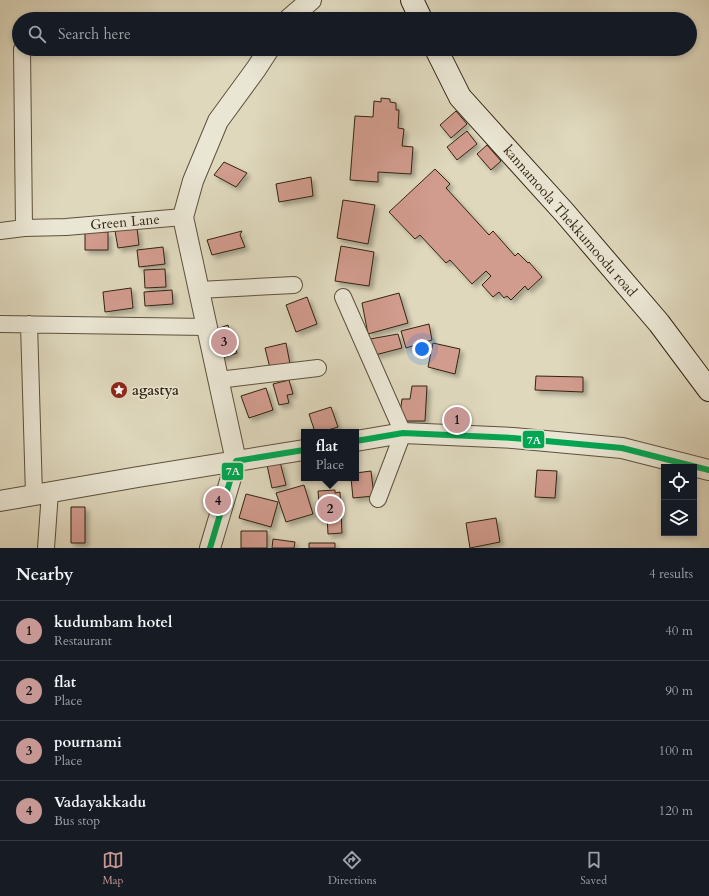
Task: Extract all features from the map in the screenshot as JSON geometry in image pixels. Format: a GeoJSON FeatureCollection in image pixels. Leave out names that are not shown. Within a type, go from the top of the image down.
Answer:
{"type":"FeatureCollection","features":[{"type":"Feature","properties":{"kind":"main road"},"geometry":{"type":"LineString","coordinates":[[412,0],[418,12]]}},
{"type":"Feature","properties":{"kind":"main road","name":"kannamoola Thekkumoodu road"},"geometry":{"type":"LineString","coordinates":[[440,56],[460,97],[564,212],[660,323],[709,390]]}},
{"type":"Feature","properties":{"kind":"street"},"geometry":{"type":"LineString","coordinates":[[296,12],[310,0]]}},
{"type":"Feature","properties":{"kind":"street"},"geometry":{"type":"LineString","coordinates":[[22,56],[24,228]]}},
{"type":"Feature","properties":{"kind":"street"},"geometry":{"type":"LineString","coordinates":[[210,548],[236,461],[183,217],[193,181],[218,121],[264,56]]}},
{"type":"Feature","properties":{"kind":"street","name":"Green Lane"},"geometry":{"type":"LineString","coordinates":[[0,231],[183,217]]}},
{"type":"Feature","properties":{"kind":"street"},"geometry":{"type":"LineString","coordinates":[[199,290],[294,285]]}},
{"type":"Feature","properties":{"kind":"street"},"geometry":{"type":"LineString","coordinates":[[342,297],[403,433],[378,499]]}},
{"type":"Feature","properties":{"kind":"street"},"geometry":{"type":"LineString","coordinates":[[0,324],[207,328]]}},
{"type":"Feature","properties":{"kind":"street"},"geometry":{"type":"LineString","coordinates":[[29,324],[46,548]]}},
{"type":"Feature","properties":{"kind":"street"},"geometry":{"type":"LineString","coordinates":[[218,380],[318,368]]}},
{"type":"Feature","properties":{"kind":"street"},"geometry":{"type":"LineString","coordinates":[[359,440],[403,433],[512,438],[622,448],[709,470]]}},
{"type":"Feature","properties":{"kind":"street"},"geometry":{"type":"LineString","coordinates":[[0,501],[301,450]]}},
{"type":"Feature","properties":{"kind":"building"},"geometry":{"type":"Polygon","coordinates":[[[381,98],[390,99],[390,102],[396,103],[396,110],[399,110],[398,128],[404,129],[402,146],[413,147],[411,174],[378,172],[378,182],[350,180],[355,116],[373,117],[374,101],[381,102],[381,98]]]}},
{"type":"Feature","properties":{"kind":"building"},"geometry":{"type":"Polygon","coordinates":[[[456,111],[467,124],[451,138],[440,125],[456,111]]]}},
{"type":"Feature","properties":{"kind":"building"},"geometry":{"type":"Polygon","coordinates":[[[467,131],[477,144],[457,160],[447,147],[467,131]]]}},
{"type":"Feature","properties":{"kind":"building"},"geometry":{"type":"Polygon","coordinates":[[[487,145],[501,161],[491,170],[477,154],[487,145]]]}},
{"type":"Feature","properties":{"kind":"building"},"geometry":{"type":"Polygon","coordinates":[[[224,162],[247,173],[236,187],[214,175],[224,162]]]}},
{"type":"Feature","properties":{"kind":"building"},"geometry":{"type":"Polygon","coordinates":[[[435,169],[450,184],[446,188],[489,235],[493,231],[515,256],[518,253],[528,263],[529,262],[542,277],[528,290],[525,286],[511,300],[507,296],[504,298],[499,292],[493,297],[482,285],[491,276],[486,271],[472,284],[450,260],[446,263],[420,235],[415,239],[389,212],[435,169]]]}},
{"type":"Feature","properties":{"kind":"building"},"geometry":{"type":"Polygon","coordinates":[[[311,177],[313,196],[279,202],[276,184],[311,177]]]}},
{"type":"Feature","properties":{"kind":"building"},"geometry":{"type":"Polygon","coordinates":[[[343,200],[375,205],[368,244],[337,238],[343,200]]]}},
{"type":"Feature","properties":{"kind":"building"},"geometry":{"type":"Polygon","coordinates":[[[137,228],[139,245],[118,248],[115,231],[137,228]]]}},
{"type":"Feature","properties":{"kind":"building"},"geometry":{"type":"Polygon","coordinates":[[[242,231],[240,235],[245,247],[212,255],[207,240],[242,231]]]}},
{"type":"Feature","properties":{"kind":"building"},"geometry":{"type":"Polygon","coordinates":[[[85,232],[108,232],[108,250],[85,250],[85,232]]]}},
{"type":"Feature","properties":{"kind":"building"},"geometry":{"type":"Polygon","coordinates":[[[341,246],[374,252],[369,286],[335,281],[341,246]]]}},
{"type":"Feature","properties":{"kind":"building"},"geometry":{"type":"Polygon","coordinates":[[[163,247],[165,264],[139,267],[137,250],[163,247]]]}},
{"type":"Feature","properties":{"kind":"building"},"geometry":{"type":"Polygon","coordinates":[[[165,269],[166,287],[145,288],[144,270],[165,269]]]}},
{"type":"Feature","properties":{"kind":"building"},"geometry":{"type":"Polygon","coordinates":[[[131,288],[133,308],[105,312],[103,292],[131,288]]]}},
{"type":"Feature","properties":{"kind":"building"},"geometry":{"type":"Polygon","coordinates":[[[172,290],[173,304],[145,306],[144,292],[172,290]]]}},
{"type":"Feature","properties":{"kind":"building"},"geometry":{"type":"Polygon","coordinates":[[[399,293],[408,323],[368,334],[362,303],[399,293]]]}},
{"type":"Feature","properties":{"kind":"building"},"geometry":{"type":"Polygon","coordinates":[[[307,297],[317,324],[296,332],[286,305],[307,297]]]}},
{"type":"Feature","properties":{"kind":"building"},"geometry":{"type":"Polygon","coordinates":[[[429,324],[432,340],[406,348],[401,331],[429,324]]]}},
{"type":"Feature","properties":{"kind":"building"},"geometry":{"type":"Polygon","coordinates":[[[228,325],[237,353],[220,359],[211,331],[228,325]]]}},
{"type":"Feature","properties":{"kind":"building"},"geometry":{"type":"Polygon","coordinates":[[[398,334],[402,348],[375,355],[370,339],[398,334]]]}},
{"type":"Feature","properties":{"kind":"building"},"geometry":{"type":"Polygon","coordinates":[[[286,343],[290,364],[270,368],[265,348],[286,343]]]}},
{"type":"Feature","properties":{"kind":"building"},"geometry":{"type":"Polygon","coordinates":[[[433,343],[460,349],[455,374],[428,367],[433,343]]]}},
{"type":"Feature","properties":{"kind":"building"},"geometry":{"type":"Polygon","coordinates":[[[536,376],[583,377],[583,392],[535,390],[536,376]]]}},
{"type":"Feature","properties":{"kind":"building"},"geometry":{"type":"Polygon","coordinates":[[[289,380],[293,394],[287,395],[289,403],[279,405],[273,384],[289,380]]]}},
{"type":"Feature","properties":{"kind":"building"},"geometry":{"type":"Polygon","coordinates":[[[412,386],[427,386],[425,421],[399,421],[402,399],[410,399],[412,386]]]}},
{"type":"Feature","properties":{"kind":"building"},"geometry":{"type":"Polygon","coordinates":[[[266,388],[273,410],[249,418],[241,396],[266,388]]]}},
{"type":"Feature","properties":{"kind":"building"},"geometry":{"type":"Polygon","coordinates":[[[331,407],[338,427],[331,429],[314,429],[309,414],[331,407]]]}},
{"type":"Feature","properties":{"kind":"building"},"geometry":{"type":"Polygon","coordinates":[[[451,413],[466,417],[464,428],[450,423],[451,413]]]}},
{"type":"Feature","properties":{"kind":"building"},"geometry":{"type":"Polygon","coordinates":[[[280,462],[286,485],[272,488],[267,465],[280,462]]]}},
{"type":"Feature","properties":{"kind":"building"},"geometry":{"type":"Polygon","coordinates":[[[537,470],[557,471],[555,498],[535,497],[537,470]]]}},
{"type":"Feature","properties":{"kind":"building"},"geometry":{"type":"Polygon","coordinates":[[[371,471],[374,496],[353,498],[351,481],[359,481],[359,473],[371,471]]]}},
{"type":"Feature","properties":{"kind":"building"},"geometry":{"type":"Polygon","coordinates":[[[304,485],[313,514],[286,522],[276,493],[304,485]]]}},
{"type":"Feature","properties":{"kind":"building"},"geometry":{"type":"Polygon","coordinates":[[[335,490],[335,493],[340,492],[342,533],[328,534],[327,515],[320,515],[318,491],[335,490]]]}},
{"type":"Feature","properties":{"kind":"building"},"geometry":{"type":"Polygon","coordinates":[[[246,494],[278,502],[271,527],[239,518],[246,494]]]}},
{"type":"Feature","properties":{"kind":"building"},"geometry":{"type":"Polygon","coordinates":[[[71,507],[85,507],[85,543],[71,543],[71,507]]]}},
{"type":"Feature","properties":{"kind":"building"},"geometry":{"type":"Polygon","coordinates":[[[496,518],[500,542],[470,548],[466,523],[496,518]]]}},
{"type":"Feature","properties":{"kind":"building"},"geometry":{"type":"Polygon","coordinates":[[[241,531],[267,531],[267,548],[241,548],[241,531]]]}},
{"type":"Feature","properties":{"kind":"building"},"geometry":{"type":"Polygon","coordinates":[[[273,539],[295,542],[294,548],[272,548],[273,539]]]}},
{"type":"Feature","properties":{"kind":"building"},"geometry":{"type":"Polygon","coordinates":[[[309,543],[335,543],[335,548],[309,548],[309,543]]]}},
{"type":"Feature","properties":{"kind":"transit line","name":"7A"},"geometry":{"type":"LineString","coordinates":[[359,440],[403,433],[513,438],[622,448],[709,470]]}},
{"type":"Feature","properties":{"kind":"transit line","name":"7A"},"geometry":{"type":"LineString","coordinates":[[210,548],[236,461],[301,450]]}},
{"type":"Feature","properties":{"kind":"place","name":"pournami"},"geometry":{"type":"Point","coordinates":[224,342]}},
{"type":"Feature","properties":{"kind":"place","name":"agastya"},"geometry":{"type":"Point","coordinates":[119,390]}},
{"type":"Feature","properties":{"kind":"place","name":"kudumbam hotel"},"geometry":{"type":"Point","coordinates":[457,420]}},
{"type":"Feature","properties":{"kind":"place","name":"Vadayakkadu"},"geometry":{"type":"Point","coordinates":[218,501]}},
{"type":"Feature","properties":{"kind":"place","name":"flat"},"geometry":{"type":"Point","coordinates":[330,509]}}]}
